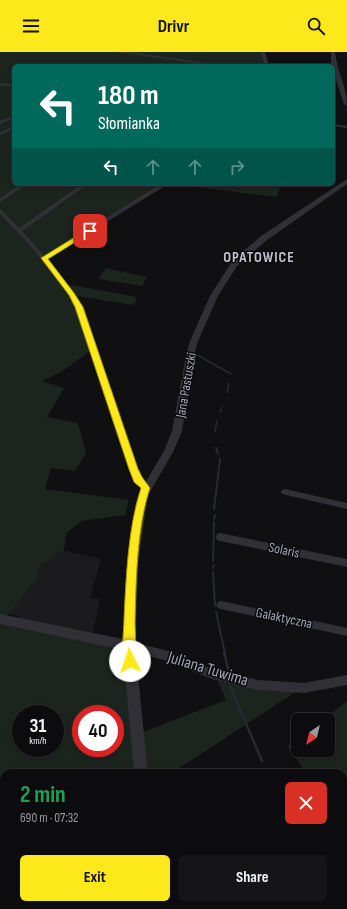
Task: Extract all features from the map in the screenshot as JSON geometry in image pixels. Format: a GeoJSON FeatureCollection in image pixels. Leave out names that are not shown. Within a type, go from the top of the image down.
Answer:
{"type":"FeatureCollection","features":[{"type":"Feature","properties":{"kind":"street"},"geometry":{"type":"LineString","coordinates":[[120,52],[210,64]]}},
{"type":"Feature","properties":{"kind":"street"},"geometry":{"type":"LineString","coordinates":[[263,52],[266,64]]}},
{"type":"Feature","properties":{"kind":"street"},"geometry":{"type":"LineString","coordinates":[[333,52],[334,64]]}},
{"type":"Feature","properties":{"kind":"street"},"geometry":{"type":"LineString","coordinates":[[335,68],[347,104]]}},
{"type":"Feature","properties":{"kind":"street"},"geometry":{"type":"LineString","coordinates":[[0,84],[12,86]]}},
{"type":"Feature","properties":{"kind":"street"},"geometry":{"type":"LineString","coordinates":[[0,124],[12,117]]}},
{"type":"Feature","properties":{"kind":"street"},"geometry":{"type":"LineString","coordinates":[[335,125],[347,126]]}},
{"type":"Feature","properties":{"kind":"street"},"geometry":{"type":"LineString","coordinates":[[0,134],[12,127]]}},
{"type":"Feature","properties":{"kind":"street","name":"Jana Pastuszki"},"geometry":{"type":"LineString","coordinates":[[142,769],[129,646],[133,564],[141,502],[146,488],[174,441],[194,342],[214,296],[234,265],[253,247],[347,181]]}},
{"type":"Feature","properties":{"kind":"street"},"geometry":{"type":"LineString","coordinates":[[0,200],[22,186]]}},
{"type":"Feature","properties":{"kind":"street"},"geometry":{"type":"LineString","coordinates":[[20,230],[82,186]]}},
{"type":"Feature","properties":{"kind":"street"},"geometry":{"type":"LineString","coordinates":[[44,258],[162,186]]}},
{"type":"Feature","properties":{"kind":"street"},"geometry":{"type":"LineString","coordinates":[[0,211],[20,230],[44,258],[72,294],[79,307],[134,469],[138,479],[146,488]]}},
{"type":"Feature","properties":{"kind":"street"},"geometry":{"type":"LineString","coordinates":[[285,492],[347,506]]}},
{"type":"Feature","properties":{"kind":"street","name":"Solaris"},"geometry":{"type":"LineString","coordinates":[[220,537],[347,563]]}},
{"type":"Feature","properties":{"kind":"street","name":"Galaktyczna"},"geometry":{"type":"LineString","coordinates":[[221,605],[347,632]]}},
{"type":"Feature","properties":{"kind":"street","name":"Juliana Tuwima"},"geometry":{"type":"LineString","coordinates":[[0,619],[129,646],[168,656],[212,674],[258,685],[304,688],[347,680]]}},
{"type":"Feature","properties":{"kind":"shaded area"},"geometry":{"type":"Polygon","coordinates":[[[0,52],[263,52],[266,64],[12,64],[12,186],[163,186],[45,260],[71,295],[93,349],[61,372],[42,381],[64,388],[47,417],[78,423],[86,453],[75,471],[51,468],[45,489],[129,500],[125,515],[81,521],[66,534],[64,550],[40,565],[36,580],[5,618],[129,645],[140,769],[0,769],[0,52]]]}},
{"type":"Feature","properties":{"kind":"shaded area"},"geometry":{"type":"Polygon","coordinates":[[[197,186],[280,186],[277,197],[196,187],[197,186]]]}},
{"type":"Feature","properties":{"kind":"shaded area"},"geometry":{"type":"Polygon","coordinates":[[[92,232],[109,233],[100,249],[72,244],[92,232]]]}},
{"type":"Feature","properties":{"kind":"shaded area"},"geometry":{"type":"Polygon","coordinates":[[[106,268],[147,277],[142,286],[98,279],[106,268]]]}},
{"type":"Feature","properties":{"kind":"shaded area"},"geometry":{"type":"Polygon","coordinates":[[[72,285],[137,297],[134,305],[76,296],[68,286],[72,285]]]}},
{"type":"Feature","properties":{"kind":"shaded area"},"geometry":{"type":"Polygon","coordinates":[[[0,536],[101,559],[90,598],[100,599],[92,636],[25,622],[19,616],[0,612],[0,536]]]}},
{"type":"Feature","properties":{"kind":"shaded area"},"geometry":{"type":"Polygon","coordinates":[[[217,680],[263,690],[297,691],[178,769],[148,769],[143,732],[226,700],[217,680]]]}},
{"type":"Feature","properties":{"kind":"shaded area"},"geometry":{"type":"Polygon","coordinates":[[[347,701],[347,769],[304,769],[295,757],[335,757],[335,713],[331,713],[347,701]]]}},
{"type":"Feature","properties":{"kind":"shaded area"},"geometry":{"type":"Polygon","coordinates":[[[291,743],[291,751],[287,746],[291,743]]]}},
{"type":"Feature","properties":{"kind":"waterway"},"geometry":{"type":"LineString","coordinates":[[197,355],[231,374]]}},
{"type":"Feature","properties":{"kind":"waterway"},"geometry":{"type":"LineString","coordinates":[[227,392],[229,383]]}},
{"type":"Feature","properties":{"kind":"waterway"},"geometry":{"type":"LineString","coordinates":[[220,412],[222,407]]}},
{"type":"Feature","properties":{"kind":"waterway"},"geometry":{"type":"LineString","coordinates":[[215,431],[217,421]]}},
{"type":"Feature","properties":{"kind":"waterway"},"geometry":{"type":"LineString","coordinates":[[216,448],[218,454]]}},
{"type":"Feature","properties":{"kind":"waterway"},"geometry":{"type":"LineString","coordinates":[[214,509],[220,459]]}},
{"type":"Feature","properties":{"kind":"waterway"},"geometry":{"type":"LineString","coordinates":[[214,519],[215,515]]}},
{"type":"Feature","properties":{"kind":"waterway"},"geometry":{"type":"LineString","coordinates":[[213,561],[214,522]]}},
{"type":"Feature","properties":{"kind":"waterway"},"geometry":{"type":"LineString","coordinates":[[213,572],[215,606]]}},
{"type":"Feature","properties":{"kind":"waterway"},"geometry":{"type":"LineString","coordinates":[[216,612],[225,653]]}},
{"type":"Feature","properties":{"kind":"waterway"},"geometry":{"type":"LineString","coordinates":[[224,652],[228,669]]}},
{"type":"Feature","properties":{"kind":"waterway"},"geometry":{"type":"LineString","coordinates":[[230,686],[262,761]]}},
{"type":"Feature","properties":{"kind":"district","name":"OPATOWICE"},"geometry":{"type":"Point","coordinates":[259,257]}},
{"type":"Feature","properties":{"kind":"route"},"geometry":{"type":"LineString","coordinates":[[90,231],[44,258],[78,304],[134,469],[138,479],[146,488],[141,502],[130,588],[130,661]]}}]}
